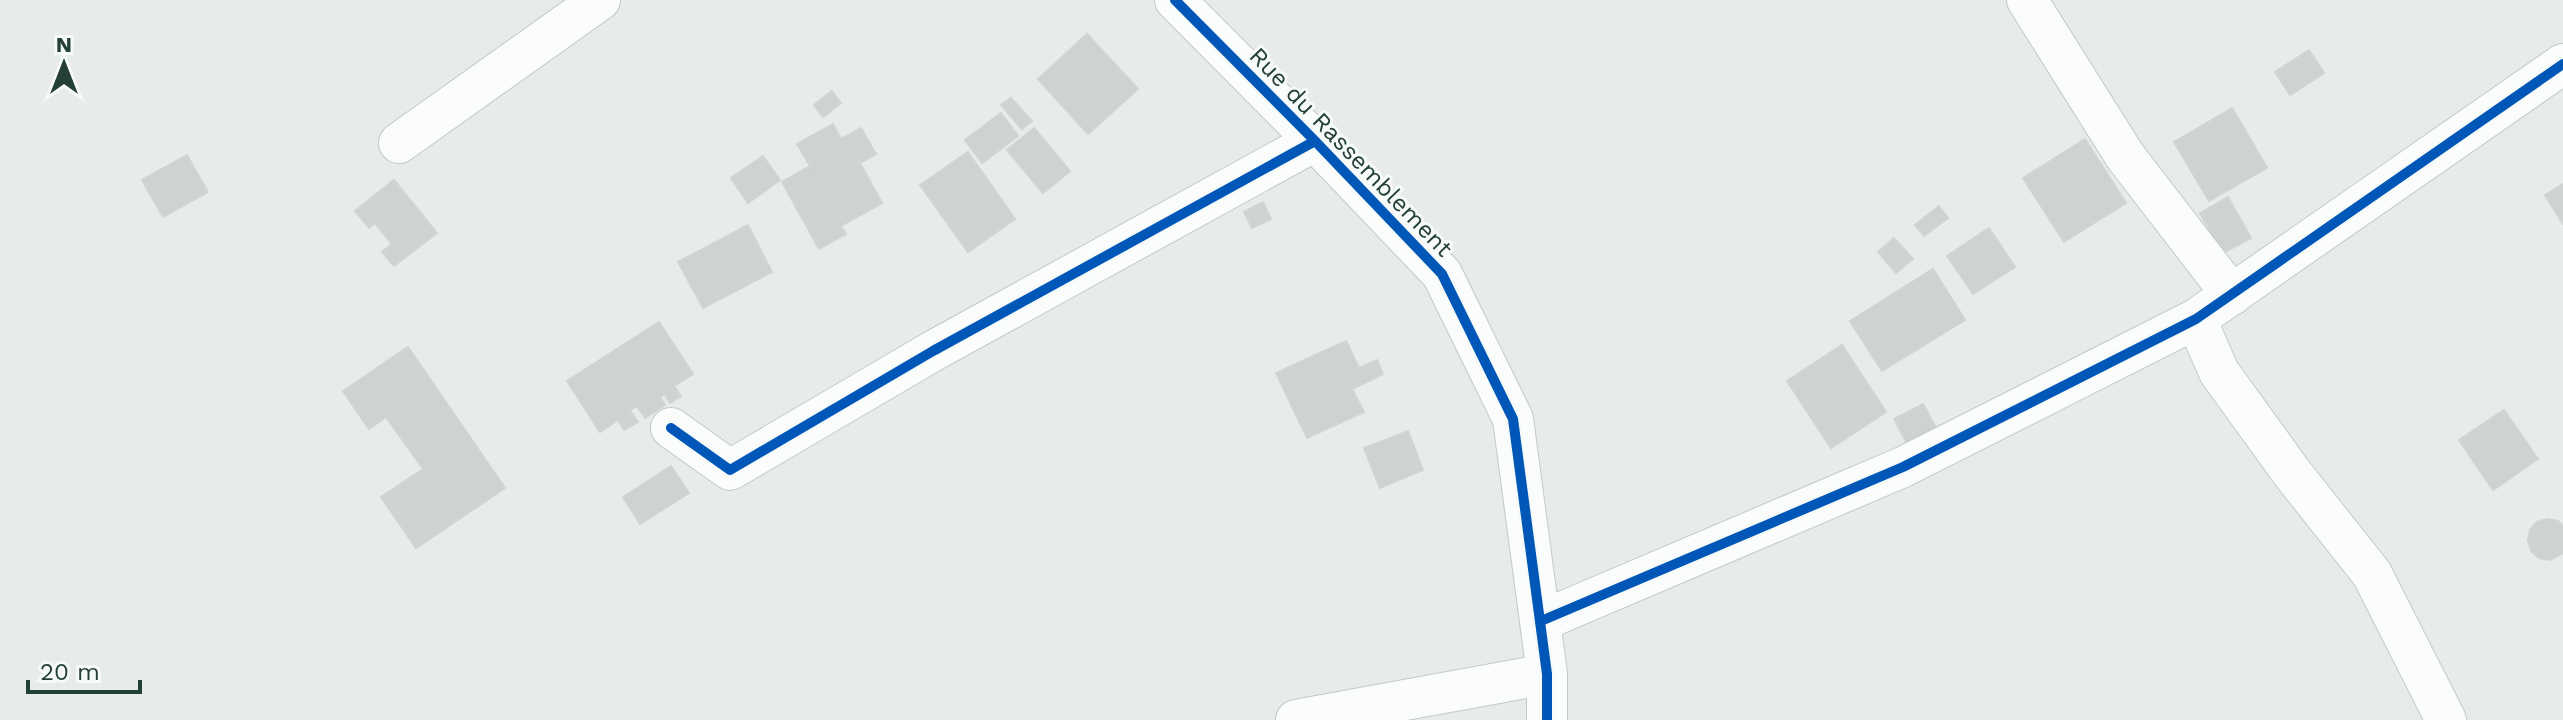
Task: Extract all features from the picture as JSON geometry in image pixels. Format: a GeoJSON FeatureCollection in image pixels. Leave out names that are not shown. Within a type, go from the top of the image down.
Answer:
{"type":"FeatureCollection","features":[{"type":"Feature","properties":{"kind":"street"},"geometry":{"type":"LineString","coordinates":[[399,143],[600,0]]}},
{"type":"Feature","properties":{"kind":"street","name":"Rue du Rassemblement"},"geometry":{"type":"LineString","coordinates":[[1175,0],[1442,274],[1513,419],[1547,674],[1547,720]]}},
{"type":"Feature","properties":{"kind":"street"},"geometry":{"type":"LineString","coordinates":[[2027,0],[2125,156],[2232,295]]}},
{"type":"Feature","properties":{"kind":"street"},"geometry":{"type":"LineString","coordinates":[[1541,621],[1903,467],[2196,319],[2563,64]]}},
{"type":"Feature","properties":{"kind":"street"},"geometry":{"type":"LineString","coordinates":[[671,428],[730,470],[933,351],[1315,141]]}},
{"type":"Feature","properties":{"kind":"street"},"geometry":{"type":"LineString","coordinates":[[2196,319],[2219,372],[2292,473],[2372,574],[2446,720]]}},
{"type":"Feature","properties":{"kind":"street"},"geometry":{"type":"LineString","coordinates":[[1296,720],[1547,674]]}},
{"type":"Feature","properties":{"kind":"building"},"geometry":{"type":"Polygon","coordinates":[[[1087,34],[1138,89],[1088,134],[1038,79],[1087,34]]]}},
{"type":"Feature","properties":{"kind":"building"},"geometry":{"type":"Polygon","coordinates":[[[2309,50],[2324,73],[2290,95],[2275,72],[2309,50]]]}},
{"type":"Feature","properties":{"kind":"building"},"geometry":{"type":"Polygon","coordinates":[[[832,91],[841,103],[823,117],[814,105],[832,91]]]}},
{"type":"Feature","properties":{"kind":"building"},"geometry":{"type":"Polygon","coordinates":[[[1011,98],[1032,121],[1022,129],[1001,105],[1011,98]]]}},
{"type":"Feature","properties":{"kind":"building"},"geometry":{"type":"Polygon","coordinates":[[[2232,108],[2267,168],[2209,201],[2174,142],[2232,108]]]}},
{"type":"Feature","properties":{"kind":"building"},"geometry":{"type":"Polygon","coordinates":[[[1001,113],[1018,136],[982,163],[965,140],[1001,113]]]}},
{"type":"Feature","properties":{"kind":"building"},"geometry":{"type":"Polygon","coordinates":[[[833,124],[841,139],[861,128],[876,154],[860,163],[882,203],[841,226],[846,234],[819,249],[782,182],[810,166],[797,144],[833,124]]]}},
{"type":"Feature","properties":{"kind":"building"},"geometry":{"type":"Polygon","coordinates":[[[1034,128],[1070,171],[1043,193],[1007,150],[1034,128]]]}},
{"type":"Feature","properties":{"kind":"building"},"geometry":{"type":"Polygon","coordinates":[[[2085,139],[2126,203],[2064,242],[2023,178],[2085,139]]]}},
{"type":"Feature","properties":{"kind":"building"},"geometry":{"type":"Polygon","coordinates":[[[968,152],[1015,219],[968,252],[920,185],[968,152]]]}},
{"type":"Feature","properties":{"kind":"building"},"geometry":{"type":"Polygon","coordinates":[[[187,155],[208,192],[163,217],[142,180],[187,155]]]}},
{"type":"Feature","properties":{"kind":"building"},"geometry":{"type":"Polygon","coordinates":[[[763,156],[780,180],[748,203],[731,178],[763,156]]]}},
{"type":"Feature","properties":{"kind":"building"},"geometry":{"type":"Polygon","coordinates":[[[394,180],[437,233],[394,266],[382,252],[392,244],[375,223],[369,228],[355,211],[394,180]]]}},
{"type":"Feature","properties":{"kind":"building"},"geometry":{"type":"Polygon","coordinates":[[[2563,184],[2563,224],[2545,195],[2563,184]]]}},
{"type":"Feature","properties":{"kind":"building"},"geometry":{"type":"Polygon","coordinates":[[[2228,197],[2251,238],[2223,253],[2200,213],[2228,197]]]}},
{"type":"Feature","properties":{"kind":"building"},"geometry":{"type":"Polygon","coordinates":[[[1263,202],[1271,219],[1252,228],[1244,212],[1263,202]]]}},
{"type":"Feature","properties":{"kind":"building"},"geometry":{"type":"Polygon","coordinates":[[[1939,206],[1948,218],[1924,236],[1915,225],[1939,206]]]}},
{"type":"Feature","properties":{"kind":"building"},"geometry":{"type":"Polygon","coordinates":[[[748,225],[772,272],[703,308],[678,262],[748,225]]]}},
{"type":"Feature","properties":{"kind":"building"},"geometry":{"type":"Polygon","coordinates":[[[1989,228],[2015,267],[1973,294],[1947,256],[1989,228]]]}},
{"type":"Feature","properties":{"kind":"building"},"geometry":{"type":"Polygon","coordinates":[[[1894,238],[1913,259],[1896,273],[1878,252],[1894,238]]]}},
{"type":"Feature","properties":{"kind":"building"},"geometry":{"type":"Polygon","coordinates":[[[1933,269],[1965,320],[1882,371],[1850,321],[1933,269]]]}},
{"type":"Feature","properties":{"kind":"building"},"geometry":{"type":"Polygon","coordinates":[[[659,322],[693,374],[674,386],[681,396],[670,403],[665,394],[660,397],[665,405],[645,418],[637,406],[630,410],[638,422],[624,430],[618,420],[600,432],[567,381],[659,322]]]}},
{"type":"Feature","properties":{"kind":"building"},"geometry":{"type":"Polygon","coordinates":[[[1346,341],[1359,368],[1377,360],[1383,374],[1352,389],[1364,412],[1307,438],[1276,373],[1346,341]]]}},
{"type":"Feature","properties":{"kind":"building"},"geometry":{"type":"Polygon","coordinates":[[[1842,345],[1886,412],[1831,448],[1787,381],[1842,345]]]}},
{"type":"Feature","properties":{"kind":"building"},"geometry":{"type":"Polygon","coordinates":[[[408,347],[505,488],[416,548],[381,497],[423,469],[386,417],[369,429],[343,391],[408,347]]]}},
{"type":"Feature","properties":{"kind":"building"},"geometry":{"type":"Polygon","coordinates":[[[1923,404],[1940,435],[1911,451],[1894,419],[1923,404]]]}},
{"type":"Feature","properties":{"kind":"building"},"geometry":{"type":"Polygon","coordinates":[[[2504,410],[2538,459],[2493,490],[2459,440],[2504,410]]]}},
{"type":"Feature","properties":{"kind":"building"},"geometry":{"type":"Polygon","coordinates":[[[1408,431],[1423,470],[1380,488],[1364,448],[1408,431]]]}},
{"type":"Feature","properties":{"kind":"building"},"geometry":{"type":"Polygon","coordinates":[[[671,466],[689,493],[640,524],[623,497],[671,466]]]}},
{"type":"Feature","properties":{"kind":"building"},"geometry":{"type":"Polygon","coordinates":[[[2547,519],[2558,521],[2563,526],[2563,553],[2550,560],[2539,558],[2531,551],[2528,540],[2530,530],[2537,522],[2547,519]]]}},
{"type":"Feature","properties":{"kind":"cycle path"},"geometry":{"type":"LineString","coordinates":[[1175,0],[1442,274],[1513,419],[1547,674],[1547,720]]}},
{"type":"Feature","properties":{"kind":"cycle path"},"geometry":{"type":"LineString","coordinates":[[1541,621],[1903,467],[2196,319],[2563,64]]}},
{"type":"Feature","properties":{"kind":"cycle path"},"geometry":{"type":"LineString","coordinates":[[671,428],[730,470],[933,351],[1315,141]]}}]}
